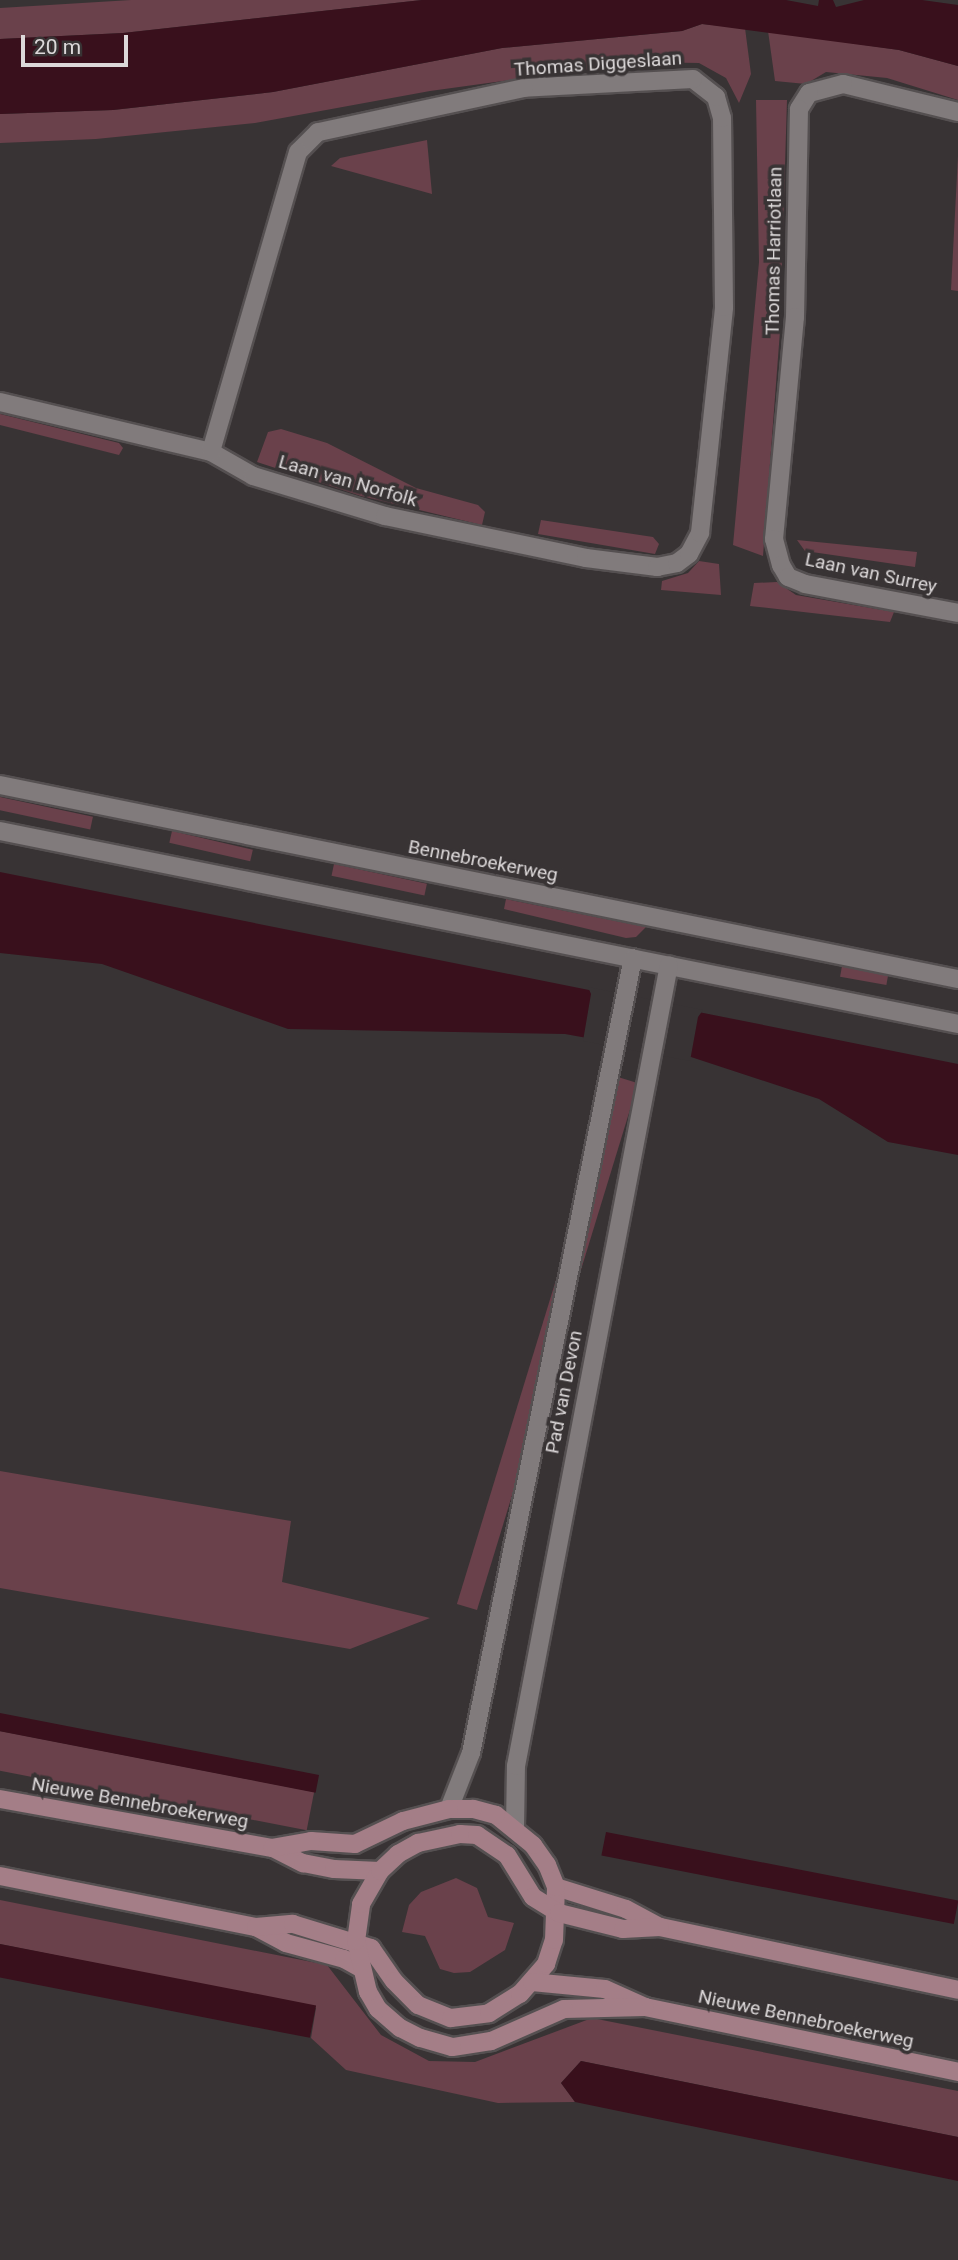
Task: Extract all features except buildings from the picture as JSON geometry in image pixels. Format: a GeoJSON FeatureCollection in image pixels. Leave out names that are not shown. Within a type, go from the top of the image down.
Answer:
{"type":"FeatureCollection","features":[{"type":"Feature","properties":{"kind":"main road","name":"Nieuwe Bennebroekerweg"},"geometry":{"type":"LineString","coordinates":[[0,1799],[273,1848],[303,1863],[380,1871]]}},
{"type":"Feature","properties":{"kind":"main road","name":"Nieuwe Bennebroekerweg"},"geometry":{"type":"LineString","coordinates":[[273,1848],[311,1841],[346,1846],[375,1838],[403,1821],[449,1809],[484,1812],[515,1828]]}},
{"type":"Feature","properties":{"kind":"main road"},"geometry":{"type":"LineString","coordinates":[[436,1838],[449,1809]]}},
{"type":"Feature","properties":{"kind":"main road"},"geometry":{"type":"LineString","coordinates":[[0,1876],[256,1927],[293,1924],[356,1941],[381,1956],[403,1991],[435,2014],[472,2018],[489,2013],[532,1982],[546,1964],[559,1913],[556,1887],[547,1865],[515,1828]]}},
{"type":"Feature","properties":{"kind":"main road"},"geometry":{"type":"LineString","coordinates":[[356,1941],[361,1905],[380,1871],[398,1854],[436,1838],[460,1834],[492,1843],[517,1867],[533,1897],[559,1913],[623,1929],[660,1927],[958,1990]]}},
{"type":"Feature","properties":{"kind":"main road"},"geometry":{"type":"LineString","coordinates":[[556,1887],[626,1909],[660,1927]]}},
{"type":"Feature","properties":{"kind":"main road"},"geometry":{"type":"LineString","coordinates":[[256,1927],[286,1943],[344,1959],[360,1968]]}},
{"type":"Feature","properties":{"kind":"main road","name":"Nieuwe Bennebroekerweg"},"geometry":{"type":"LineString","coordinates":[[356,1941],[360,1968],[378,2010],[420,2038],[452,2047],[491,2041],[564,2009],[645,2007]]}},
{"type":"Feature","properties":{"kind":"main road","name":"Nieuwe Bennebroekerweg"},"geometry":{"type":"LineString","coordinates":[[532,1982],[604,1989],[645,2007],[958,2072]]}},
{"type":"Feature","properties":{"kind":"street","name":"Thomas Diggeslaan"},"geometry":{"type":"LineString","coordinates":[[211,452],[298,152],[307,141],[330,128],[524,88],[694,79],[716,97],[722,118],[724,307],[700,533],[689,554]]}},
{"type":"Feature","properties":{"kind":"street","name":"Thomas Harriotlaan"},"geometry":{"type":"LineString","coordinates":[[780,565],[774,539],[796,317],[799,109],[809,93],[842,84],[958,112]]}},
{"type":"Feature","properties":{"kind":"street","name":"Laan van Norfolk"},"geometry":{"type":"LineString","coordinates":[[0,402],[211,452],[253,476],[385,516],[586,558],[657,567],[689,554]]}},
{"type":"Feature","properties":{"kind":"street","name":"Laan van Surrey"},"geometry":{"type":"LineString","coordinates":[[780,565],[788,577],[804,584],[958,613]]}},
{"type":"Feature","properties":{"kind":"street","name":"Bennebroekerweg"},"geometry":{"type":"LineString","coordinates":[[0,785],[958,979]]}},
{"type":"Feature","properties":{"kind":"street"},"geometry":{"type":"LineString","coordinates":[[0,831],[958,1024]]}},
{"type":"Feature","properties":{"kind":"street","name":"Pad van Devon"},"geometry":{"type":"LineString","coordinates":[[449,1809],[471,1753],[608,1070],[633,958]]}},
{"type":"Feature","properties":{"kind":"street","name":"Pad van Devon"},"geometry":{"type":"LineString","coordinates":[[515,1828],[518,1753],[669,965]]}},
{"type":"Feature","properties":{"kind":"shaded area"},"geometry":{"type":"Polygon","coordinates":[[[131,0],[422,0],[123,33],[0,39],[0,8],[131,0]]]}},
{"type":"Feature","properties":{"kind":"shaded area"},"geometry":{"type":"Polygon","coordinates":[[[422,0],[786,0],[818,6],[819,0],[833,0],[836,7],[864,0],[922,0],[958,5],[958,66],[899,50],[702,24],[682,31],[502,48],[273,92],[113,110],[0,114],[0,39],[123,33],[422,0]]]}},
{"type":"Feature","properties":{"kind":"shaded area"},"geometry":{"type":"Polygon","coordinates":[[[702,24],[745,28],[751,74],[739,103],[726,78],[699,63],[642,62],[430,91],[255,123],[96,139],[0,143],[0,114],[113,110],[273,92],[502,48],[682,31],[702,24]]]}},
{"type":"Feature","properties":{"kind":"shaded area"},"geometry":{"type":"Polygon","coordinates":[[[768,31],[899,50],[958,66],[958,100],[887,78],[826,72],[806,84],[775,81],[768,31]]]}},
{"type":"Feature","properties":{"kind":"shaded area"},"geometry":{"type":"Polygon","coordinates":[[[756,100],[787,100],[780,331],[763,556],[733,545],[759,262],[756,100]]]}},
{"type":"Feature","properties":{"kind":"shaded area"},"geometry":{"type":"Polygon","coordinates":[[[427,140],[432,194],[331,166],[340,158],[427,140]]]}},
{"type":"Feature","properties":{"kind":"shaded area"},"geometry":{"type":"Polygon","coordinates":[[[958,156],[958,291],[951,290],[958,156]]]}},
{"type":"Feature","properties":{"kind":"shaded area"},"geometry":{"type":"Polygon","coordinates":[[[0,414],[119,443],[123,448],[119,455],[0,425],[0,414]]]}},
{"type":"Feature","properties":{"kind":"shaded area"},"geometry":{"type":"Polygon","coordinates":[[[281,429],[327,443],[416,488],[478,505],[485,512],[482,525],[361,496],[257,462],[268,432],[281,429]]]}},
{"type":"Feature","properties":{"kind":"shaded area"},"geometry":{"type":"Polygon","coordinates":[[[541,520],[653,537],[659,544],[655,554],[538,534],[541,520]]]}},
{"type":"Feature","properties":{"kind":"shaded area"},"geometry":{"type":"Polygon","coordinates":[[[797,540],[917,552],[915,567],[805,551],[797,540]]]}},
{"type":"Feature","properties":{"kind":"shaded area"},"geometry":{"type":"Polygon","coordinates":[[[699,561],[719,564],[721,595],[661,590],[662,581],[688,573],[699,561]]]}},
{"type":"Feature","properties":{"kind":"shaded area"},"geometry":{"type":"Polygon","coordinates":[[[777,582],[796,595],[894,612],[890,622],[750,606],[754,583],[777,582]]]}},
{"type":"Feature","properties":{"kind":"shaded area"},"geometry":{"type":"Polygon","coordinates":[[[0,797],[93,817],[90,829],[0,810],[0,797]]]}},
{"type":"Feature","properties":{"kind":"shaded area"},"geometry":{"type":"Polygon","coordinates":[[[172,831],[253,850],[250,861],[169,843],[172,831]]]}},
{"type":"Feature","properties":{"kind":"shaded area"},"geometry":{"type":"Polygon","coordinates":[[[334,864],[427,884],[424,895],[332,876],[334,864]]]}},
{"type":"Feature","properties":{"kind":"shaded area"},"geometry":{"type":"Polygon","coordinates":[[[0,872],[958,1064],[958,1155],[888,1142],[819,1099],[691,1057],[565,1034],[288,1029],[102,964],[0,953],[0,872]]]}},
{"type":"Feature","properties":{"kind":"shaded area"},"geometry":{"type":"Polygon","coordinates":[[[506,899],[646,927],[636,937],[626,938],[504,909],[506,899]]]}},
{"type":"Feature","properties":{"kind":"shaded area"},"geometry":{"type":"Polygon","coordinates":[[[842,966],[888,974],[886,985],[840,977],[842,966]]]}},
{"type":"Feature","properties":{"kind":"shaded area"},"geometry":{"type":"Polygon","coordinates":[[[618,1077],[638,1083],[477,1610],[457,1604],[618,1077]]]}},
{"type":"Feature","properties":{"kind":"shaded area"},"geometry":{"type":"Polygon","coordinates":[[[0,1471],[291,1521],[282,1582],[430,1618],[350,1649],[0,1588],[0,1471]]]}},
{"type":"Feature","properties":{"kind":"shaded area"},"geometry":{"type":"Polygon","coordinates":[[[0,1713],[319,1775],[316,1793],[0,1731],[0,1713]]]}},
{"type":"Feature","properties":{"kind":"shaded area"},"geometry":{"type":"Polygon","coordinates":[[[0,1731],[314,1792],[307,1830],[0,1771],[0,1731]]]}},
{"type":"Feature","properties":{"kind":"shaded area"},"geometry":{"type":"Polygon","coordinates":[[[606,1832],[958,1900],[954,1924],[601,1856],[606,1832]]]}},
{"type":"Feature","properties":{"kind":"shaded area"},"geometry":{"type":"Polygon","coordinates":[[[456,1878],[477,1888],[488,1917],[514,1923],[505,1950],[470,1972],[454,1973],[440,1969],[425,1936],[402,1932],[409,1905],[421,1892],[456,1878]]]}},
{"type":"Feature","properties":{"kind":"shaded area"},"geometry":{"type":"Polygon","coordinates":[[[0,1900],[327,1965],[381,2035],[429,2061],[475,2062],[592,2018],[958,2091],[958,2137],[581,2061],[561,2083],[575,2102],[498,2103],[346,2070],[311,2038],[316,2008],[0,1944],[0,1900]]]}},
{"type":"Feature","properties":{"kind":"shaded area"},"geometry":{"type":"Polygon","coordinates":[[[0,1944],[316,2005],[310,2038],[0,1978],[0,1944]]]}},
{"type":"Feature","properties":{"kind":"shaded area"},"geometry":{"type":"Polygon","coordinates":[[[581,2061],[958,2137],[958,2181],[575,2102],[561,2083],[581,2061]]]}},
{"type":"Feature","properties":{"kind":"pier"},"geometry":{"type":"Polygon","coordinates":[[[588,987],[703,1010],[698,1017],[690,1061],[583,1041],[591,994],[588,987]]]}}]}
